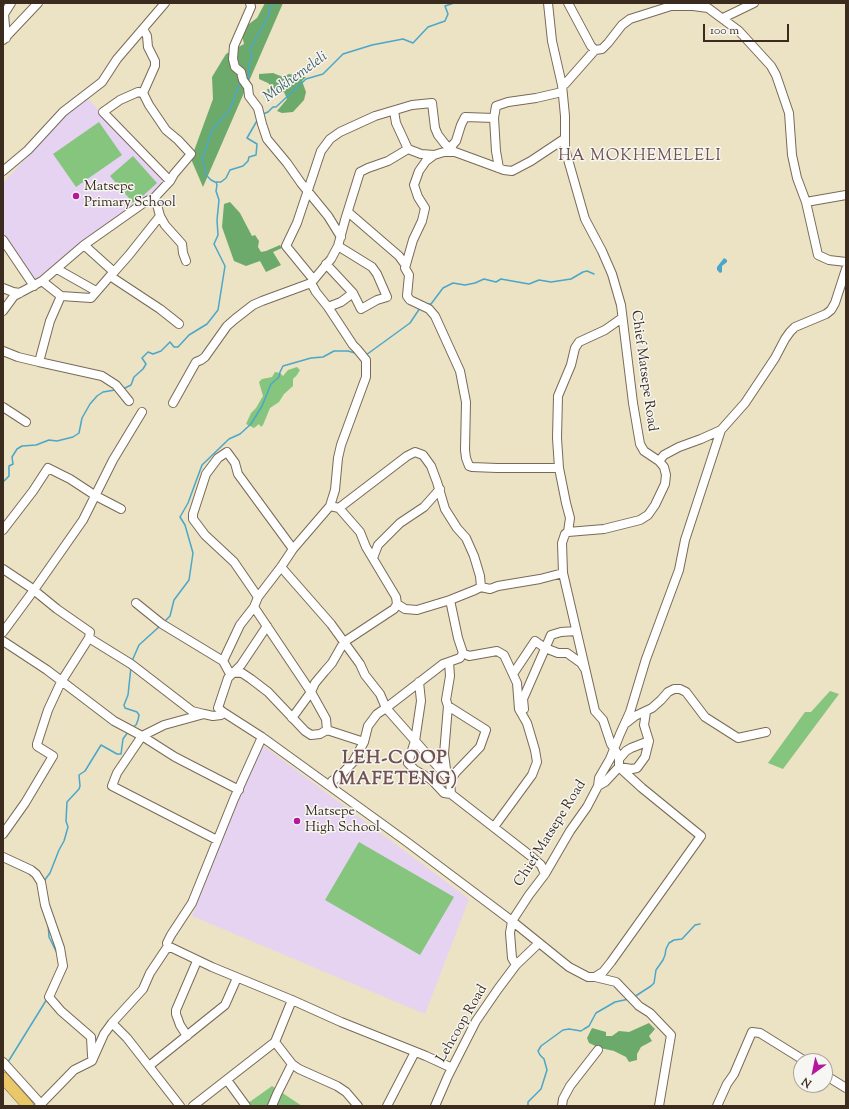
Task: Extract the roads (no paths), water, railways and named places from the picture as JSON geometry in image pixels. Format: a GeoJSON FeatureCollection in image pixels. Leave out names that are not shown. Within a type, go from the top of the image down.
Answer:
{"type":"FeatureCollection","features":[{"type":"Feature","properties":{"kind":"main road"},"geometry":{"type":"LineString","coordinates":[[3,1078],[28,1106]]}},
{"type":"Feature","properties":{"kind":"street"},"geometry":{"type":"LineString","coordinates":[[4,39],[4,14],[11,3]]}},
{"type":"Feature","properties":{"kind":"street"},"geometry":{"type":"LineString","coordinates":[[4,39],[38,3]]}},
{"type":"Feature","properties":{"kind":"street"},"geometry":{"type":"LineString","coordinates":[[3,172],[28,150],[63,112],[102,82],[117,58],[165,3]]}},
{"type":"Feature","properties":{"kind":"street"},"geometry":{"type":"LineString","coordinates":[[250,3],[251,7],[234,46],[233,59],[235,67],[241,72],[243,80],[248,87],[249,96],[258,108],[268,139],[328,216],[341,237]]}},
{"type":"Feature","properties":{"kind":"street","name":"Chief Matsepe Road"},"geometry":{"type":"LineString","coordinates":[[548,3],[552,41],[562,88],[565,149],[585,219],[612,274],[621,306],[633,403],[640,444],[644,451],[659,461]]}},
{"type":"Feature","properties":{"kind":"street"},"geometry":{"type":"LineString","coordinates":[[568,3],[575,13],[591,46],[595,50]]}},
{"type":"Feature","properties":{"kind":"street"},"geometry":{"type":"LineString","coordinates":[[723,18],[754,3]]}},
{"type":"Feature","properties":{"kind":"street"},"geometry":{"type":"LineString","coordinates":[[499,168],[496,151],[494,118],[496,106],[508,102],[536,98],[562,88],[595,50],[602,49],[622,25],[630,19],[673,5],[706,5],[739,31],[771,66],[776,74],[789,113],[792,155],[806,202],[818,255],[830,260],[846,262]]}},
{"type":"Feature","properties":{"kind":"street"},"geometry":{"type":"LineString","coordinates":[[3,311],[14,296],[42,281],[84,245],[145,202],[155,197],[170,181],[191,154],[166,130],[149,105],[144,93],[155,66],[148,47],[147,36],[143,30]]}},
{"type":"Feature","properties":{"kind":"street"},"geometry":{"type":"LineString","coordinates":[[144,93],[138,92],[120,100],[103,112],[170,181]]}},
{"type":"Feature","properties":{"kind":"street"},"geometry":{"type":"LineString","coordinates":[[223,661],[240,625],[254,607],[258,597],[293,549],[330,506],[335,490],[338,458],[341,445],[366,377],[366,360],[353,346],[328,307],[316,292],[312,281],[286,246],[297,223],[321,151],[330,139],[340,132],[375,116],[412,106],[432,103],[435,128],[441,140],[452,150],[504,170],[512,171],[532,161],[564,139]]}},
{"type":"Feature","properties":{"kind":"street"},"geometry":{"type":"LineString","coordinates":[[394,111],[396,123],[408,149],[421,154],[434,155]]}},
{"type":"Feature","properties":{"kind":"street"},"geometry":{"type":"LineString","coordinates":[[452,150],[465,117],[494,118]]}},
{"type":"Feature","properties":{"kind":"street"},"geometry":{"type":"LineString","coordinates":[[173,403],[196,362],[205,357],[227,326],[262,301],[312,281],[321,272],[338,246],[360,172],[388,161],[408,149]]}},
{"type":"Feature","properties":{"kind":"street"},"geometry":{"type":"LineString","coordinates":[[452,150],[434,155],[426,161],[419,172],[414,185],[418,197],[425,208],[406,263],[405,268],[409,275],[407,296],[410,300],[429,309],[435,316],[460,370],[466,402],[465,450],[469,466],[497,468],[560,468]]}},
{"type":"Feature","properties":{"kind":"street"},"geometry":{"type":"LineString","coordinates":[[806,202],[846,196]]}},
{"type":"Feature","properties":{"kind":"street"},"geometry":{"type":"LineString","coordinates":[[155,197],[158,212],[165,225],[182,244],[186,261]]}},
{"type":"Feature","properties":{"kind":"street"},"geometry":{"type":"LineString","coordinates":[[145,202],[158,212]]}},
{"type":"Feature","properties":{"kind":"street"},"geometry":{"type":"LineString","coordinates":[[42,281],[60,296],[88,299],[94,296],[96,291],[129,255],[158,212]]}},
{"type":"Feature","properties":{"kind":"street"},"geometry":{"type":"LineString","coordinates":[[348,212],[399,256],[404,263],[406,263]]}},
{"type":"Feature","properties":{"kind":"street"},"geometry":{"type":"LineString","coordinates":[[3,240],[34,286]]}},
{"type":"Feature","properties":{"kind":"street"},"geometry":{"type":"LineString","coordinates":[[84,245],[112,274],[179,324]]}},
{"type":"Feature","properties":{"kind":"street"},"geometry":{"type":"LineString","coordinates":[[326,264],[353,293],[361,309],[377,300],[387,297],[377,274],[372,267],[338,246]]}},
{"type":"Feature","properties":{"kind":"street"},"geometry":{"type":"LineString","coordinates":[[57,269],[96,291]]}},
{"type":"Feature","properties":{"kind":"street"},"geometry":{"type":"LineString","coordinates":[[568,532],[604,529],[640,520],[648,515],[655,505],[665,484],[666,475],[664,467],[659,461],[664,455],[679,447],[702,439],[721,430],[745,403],[775,358],[790,332],[795,327],[826,314],[831,310],[835,303],[846,269]]}},
{"type":"Feature","properties":{"kind":"street"},"geometry":{"type":"LineString","coordinates":[[3,288],[20,293]]}},
{"type":"Feature","properties":{"kind":"street"},"geometry":{"type":"LineString","coordinates":[[328,307],[341,302],[353,293]]}},
{"type":"Feature","properties":{"kind":"street"},"geometry":{"type":"LineString","coordinates":[[39,362],[50,321],[60,296]]}},
{"type":"Feature","properties":{"kind":"street"},"geometry":{"type":"LineString","coordinates":[[595,977],[603,972],[611,962],[701,836],[642,788],[619,763],[614,748],[611,744],[606,726],[595,711],[563,573],[562,543],[563,538],[568,532],[570,518],[560,468],[557,438],[558,396],[571,365],[575,348],[579,342],[605,330],[622,318]]}},
{"type":"Feature","properties":{"kind":"street"},"geometry":{"type":"LineString","coordinates":[[3,351],[18,357],[102,376],[116,386],[129,401]]}},
{"type":"Feature","properties":{"kind":"street"},"geometry":{"type":"LineString","coordinates":[[3,407],[26,422]]}},
{"type":"Feature","properties":{"kind":"street"},"geometry":{"type":"LineString","coordinates":[[3,632],[83,520],[113,460],[142,412]]}},
{"type":"Feature","properties":{"kind":"street","name":"Chief Matsepe Road"},"geometry":{"type":"LineString","coordinates":[[512,921],[545,874],[570,831],[587,807],[598,786],[599,778],[610,759],[630,712],[646,659],[679,570],[686,540],[721,430]]}},
{"type":"Feature","properties":{"kind":"street"},"geometry":{"type":"LineString","coordinates":[[258,597],[234,562],[205,534],[194,518],[193,514],[206,474],[218,458],[227,452],[235,463],[238,474],[293,549]]}},
{"type":"Feature","properties":{"kind":"street"},"geometry":{"type":"LineString","coordinates":[[339,508],[403,459],[415,452],[424,455],[431,466],[440,489],[445,509],[457,528],[466,538],[474,556],[480,576],[481,587]]}},
{"type":"Feature","properties":{"kind":"street"},"geometry":{"type":"LineString","coordinates":[[3,530],[33,491],[48,468],[121,509]]}},
{"type":"Feature","properties":{"kind":"street"},"geometry":{"type":"LineString","coordinates":[[372,558],[378,545],[400,523],[424,507],[440,489]]}},
{"type":"Feature","properties":{"kind":"street"},"geometry":{"type":"LineString","coordinates":[[292,718],[311,692],[315,682],[324,670],[332,663],[344,642],[394,609],[397,604],[396,597],[372,558],[360,532],[339,508],[330,506]]}},
{"type":"Feature","properties":{"kind":"street"},"geometry":{"type":"LineString","coordinates":[[281,567],[331,624],[360,664],[365,675],[380,694],[386,708],[448,779]]}},
{"type":"Feature","properties":{"kind":"street"},"geometry":{"type":"LineString","coordinates":[[3,569],[90,632],[89,638],[61,682],[48,710],[37,744],[37,746],[53,756],[25,803],[3,834]]}},
{"type":"Feature","properties":{"kind":"street"},"geometry":{"type":"LineString","coordinates":[[397,604],[405,609],[417,610],[450,600],[481,587],[490,589],[498,586],[540,579],[563,573]]}},
{"type":"Feature","properties":{"kind":"street"},"geometry":{"type":"LineString","coordinates":[[450,600],[458,638],[463,653],[469,656],[497,650],[504,655],[517,683],[519,709],[527,723],[535,750],[537,762],[535,768],[526,784],[494,827]]}},
{"type":"Feature","properties":{"kind":"street"},"geometry":{"type":"LineString","coordinates":[[136,603],[162,624],[223,661],[229,672],[242,673],[268,692],[292,718],[311,735],[320,734],[327,730],[364,742]]}},
{"type":"Feature","properties":{"kind":"street"},"geometry":{"type":"LineString","coordinates":[[254,607],[311,692],[326,719],[327,730]]}},
{"type":"Feature","properties":{"kind":"street"},"geometry":{"type":"LineString","coordinates":[[267,626],[241,665],[228,678],[218,708],[262,737],[407,842],[512,921],[569,967],[588,977],[595,977],[616,982],[639,1006],[650,1012],[671,1035],[660,1106]]}},
{"type":"Feature","properties":{"kind":"street"},"geometry":{"type":"LineString","coordinates":[[524,718],[523,699],[551,635],[561,632],[576,631]]}},
{"type":"Feature","properties":{"kind":"street"},"geometry":{"type":"LineString","coordinates":[[89,638],[131,664],[192,711],[213,716],[221,715],[223,712]]}},
{"type":"Feature","properties":{"kind":"street"},"geometry":{"type":"LineString","coordinates":[[3,641],[47,670],[114,721],[142,736],[174,757],[238,790]]}},
{"type":"Feature","properties":{"kind":"street"},"geometry":{"type":"LineString","coordinates":[[513,674],[535,641],[545,648],[558,653],[567,654],[581,663],[587,672]]}},
{"type":"Feature","properties":{"kind":"street"},"geometry":{"type":"LineString","coordinates":[[330,786],[332,781],[340,776],[353,762],[364,742],[368,726],[376,714],[443,664],[460,658],[463,653]]}},
{"type":"Feature","properties":{"kind":"street"},"geometry":{"type":"LineString","coordinates":[[450,662],[450,676],[446,700],[448,706],[444,754],[451,794]]}},
{"type":"Feature","properties":{"kind":"street"},"geometry":{"type":"LineString","coordinates":[[419,682],[421,701],[415,741],[408,763],[432,780],[444,793],[451,794],[536,860],[541,865],[545,874]]}},
{"type":"Feature","properties":{"kind":"street"},"geometry":{"type":"LineString","coordinates":[[625,723],[635,716],[646,712],[661,700],[668,692],[674,689],[680,689],[686,692],[704,717],[738,738],[766,732]]}},
{"type":"Feature","properties":{"kind":"street"},"geometry":{"type":"LineString","coordinates":[[448,706],[486,730],[480,746],[448,779]]}},
{"type":"Feature","properties":{"kind":"street"},"geometry":{"type":"LineString","coordinates":[[619,763],[632,769],[636,768],[644,757],[648,741],[644,725],[646,712]]}},
{"type":"Feature","properties":{"kind":"street"},"geometry":{"type":"LineString","coordinates":[[204,714],[164,724],[142,736],[117,773],[112,786],[217,840]]}},
{"type":"Feature","properties":{"kind":"street"},"geometry":{"type":"LineString","coordinates":[[606,726],[620,734]]}},
{"type":"Feature","properties":{"kind":"street"},"geometry":{"type":"LineString","coordinates":[[3,1062],[40,1105],[70,1073],[92,1061],[104,1034],[112,1023],[144,989],[150,973],[168,946],[167,943],[171,935],[192,902],[238,790],[262,737]]}},
{"type":"Feature","properties":{"kind":"street"},"geometry":{"type":"LineString","coordinates":[[598,786],[605,782],[632,748],[648,741]]}},
{"type":"Feature","properties":{"kind":"street"},"geometry":{"type":"LineString","coordinates":[[3,857],[31,870],[36,874],[41,882],[45,905],[54,927],[63,966],[49,998],[61,1011],[91,1037],[92,1061]]}},
{"type":"Feature","properties":{"kind":"street"},"geometry":{"type":"LineString","coordinates":[[512,921],[510,933],[512,958],[516,965]]}},
{"type":"Feature","properties":{"kind":"street","name":"Lehcoop Road"},"geometry":{"type":"LineString","coordinates":[[435,1106],[476,1021],[516,965],[540,943]]}},
{"type":"Feature","properties":{"kind":"street"},"geometry":{"type":"LineString","coordinates":[[168,946],[197,961],[452,1068]]}},
{"type":"Feature","properties":{"kind":"street"},"geometry":{"type":"LineString","coordinates":[[187,1036],[180,1025],[176,1010],[197,961]]}},
{"type":"Feature","properties":{"kind":"street"},"geometry":{"type":"LineString","coordinates":[[149,1066],[225,1006],[237,978]]}},
{"type":"Feature","properties":{"kind":"street"},"geometry":{"type":"LineString","coordinates":[[193,1106],[275,1042],[292,1000]]}},
{"type":"Feature","properties":{"kind":"street"},"geometry":{"type":"LineString","coordinates":[[112,1023],[149,1066],[180,1106]]}},
{"type":"Feature","properties":{"kind":"street"},"geometry":{"type":"LineString","coordinates":[[717,1106],[727,1084],[734,1074],[752,1032],[760,1033],[793,1054]]}},
{"type":"Feature","properties":{"kind":"street"},"geometry":{"type":"LineString","coordinates":[[275,1042],[292,1064],[346,1092],[358,1106]]}},
{"type":"Feature","properties":{"kind":"street"},"geometry":{"type":"LineString","coordinates":[[562,1106],[563,1099],[570,1086],[598,1050]]}},
{"type":"Feature","properties":{"kind":"street"},"geometry":{"type":"LineString","coordinates":[[387,1106],[415,1052]]}},
{"type":"Feature","properties":{"kind":"street"},"geometry":{"type":"LineString","coordinates":[[272,1106],[292,1064]]}},
{"type":"Feature","properties":{"kind":"street"},"geometry":{"type":"LineString","coordinates":[[227,1080],[246,1106]]}},
{"type":"Feature","properties":{"kind":"street"},"geometry":{"type":"LineString","coordinates":[[833,1080],[846,1088]]}},
{"type":"Feature","properties":{"kind":"water"},"geometry":{"type":"Polygon","coordinates":[[[724,258],[727,262],[722,266],[722,272],[720,273],[717,270],[717,267],[724,258]]]}},
{"type":"Feature","properties":{"kind":"waterway"},"geometry":{"type":"LineString","coordinates":[[246,79],[249,78],[249,63],[252,57],[250,49],[269,15],[270,7],[275,3]]}},
{"type":"Feature","properties":{"kind":"waterway","name":"Mokhemeleli"},"geometry":{"type":"LineString","coordinates":[[263,114],[268,112],[273,107],[276,107],[306,79],[323,74],[343,54],[372,45],[403,39],[413,43],[428,27],[445,21],[448,14],[445,6],[454,3]]}},
{"type":"Feature","properties":{"kind":"waterway"},"geometry":{"type":"LineString","coordinates":[[215,182],[206,175],[202,160],[212,130],[230,109],[238,87],[242,82]]}},
{"type":"Feature","properties":{"kind":"waterway","name":"Mokhemeleli"},"geometry":{"type":"LineString","coordinates":[[123,389],[131,385],[134,377],[143,369],[146,364],[142,358],[148,352],[153,354],[161,351],[170,342],[174,347],[178,347],[189,335],[207,324],[218,310],[225,266],[214,244],[218,235],[217,220],[219,200],[216,191],[216,182],[221,182],[226,178],[230,170],[243,166],[248,161],[249,157],[256,155],[257,144],[247,138],[258,119]]}},
{"type":"Feature","properties":{"kind":"waterway"},"geometry":{"type":"LineString","coordinates":[[426,304],[431,304],[443,288],[453,283],[465,285],[484,279],[496,282],[501,279],[529,284],[539,280],[551,282],[571,279],[587,271],[594,274]]}},
{"type":"Feature","properties":{"kind":"waterway"},"geometry":{"type":"LineString","coordinates":[[366,355],[410,323],[420,308]]}},
{"type":"Feature","properties":{"kind":"waterway"},"geometry":{"type":"LineString","coordinates":[[164,622],[170,616],[174,600],[189,580],[193,553],[185,525],[180,517],[188,503],[202,465],[229,439],[240,434],[251,424],[262,406],[271,384],[279,377],[283,366],[311,358],[323,357],[334,351],[348,351],[355,353]]}},
{"type":"Feature","properties":{"kind":"waterway","name":"Mokhemeleli"},"geometry":{"type":"LineString","coordinates":[[3,482],[9,476],[9,466],[13,464],[12,457],[17,449],[22,446],[36,445],[49,440],[57,441],[73,437],[79,433],[82,418],[90,404],[97,396],[103,392],[115,390]]}},
{"type":"Feature","properties":{"kind":"waterway"},"geometry":{"type":"LineString","coordinates":[[132,661],[139,645],[160,626]]}},
{"type":"Feature","properties":{"kind":"waterway"},"geometry":{"type":"LineString","coordinates":[[131,667],[128,695],[124,705],[125,708],[137,712],[139,715],[136,725],[133,727]]}},
{"type":"Feature","properties":{"kind":"waterway"},"geometry":{"type":"LineString","coordinates":[[44,881],[50,873],[64,841],[68,827],[66,821],[67,802],[79,789],[79,775],[85,771],[101,745],[117,754],[121,754],[123,739],[128,732]]}},
{"type":"Feature","properties":{"kind":"waterway"},"geometry":{"type":"LineString","coordinates":[[48,923],[49,937],[58,955]]}},
{"type":"Feature","properties":{"kind":"waterway"},"geometry":{"type":"LineString","coordinates":[[634,997],[654,983],[656,970],[663,960],[669,943],[674,940],[682,939],[695,925],[700,924]]}},
{"type":"Feature","properties":{"kind":"waterway"},"geometry":{"type":"LineString","coordinates":[[8,1062],[47,999]]}},
{"type":"Feature","properties":{"kind":"waterway"},"geometry":{"type":"LineString","coordinates":[[528,1106],[528,1102],[541,1089],[547,1070],[544,1059],[538,1051],[541,1046],[563,1030],[569,1029],[581,1031],[589,1026],[596,1013],[615,1002],[629,999]]}},
{"type":"Feature","properties":{"kind":"place","name":"Matsepe Primary School"},"geometry":{"type":"Point","coordinates":[76,196]}},
{"type":"Feature","properties":{"kind":"place","name":"Matsepe High School"},"geometry":{"type":"Point","coordinates":[297,821]}},
{"type":"Feature","properties":{"kind":"district","name":"HA MOKHEMELELI"},"geometry":{"type":"Point","coordinates":[640,157]}},
{"type":"Feature","properties":{"kind":"district","name":"LEH-COOP (MAFETENG)"},"geometry":{"type":"Point","coordinates":[395,770]}}]}
